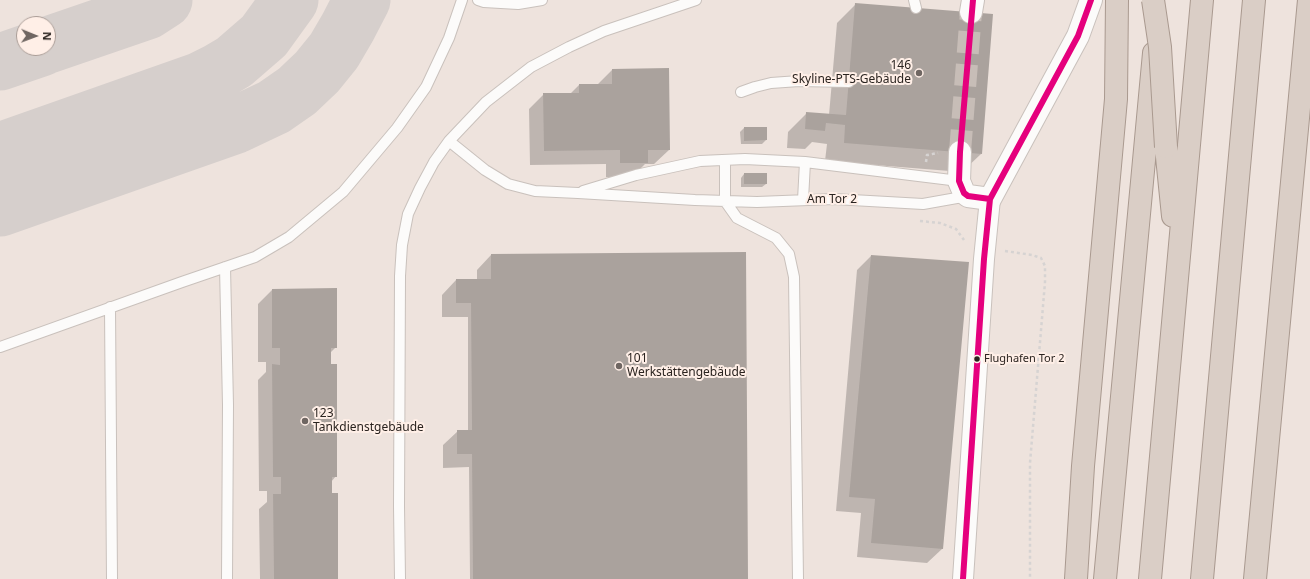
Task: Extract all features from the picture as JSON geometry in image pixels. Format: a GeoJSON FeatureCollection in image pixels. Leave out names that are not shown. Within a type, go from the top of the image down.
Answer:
{"type":"FeatureCollection","features":[{"type":"Feature","properties":{"kind":"highway"},"geometry":{"type":"LineString","coordinates":[[1076,579],[1083,466],[1116,99],[1118,0]]}},
{"type":"Feature","properties":{"kind":"highway"},"geometry":{"type":"LineString","coordinates":[[1153,0],[1160,47],[1166,147],[1179,263]]}},
{"type":"Feature","properties":{"kind":"highway"},"geometry":{"type":"LineString","coordinates":[[1105,579],[1159,0]]}},
{"type":"Feature","properties":{"kind":"highway"},"geometry":{"type":"LineString","coordinates":[[1150,579],[1202,0]]}},
{"type":"Feature","properties":{"kind":"highway"},"geometry":{"type":"LineString","coordinates":[[1202,579],[1254,0]]}},
{"type":"Feature","properties":{"kind":"highway"},"geometry":{"type":"LineString","coordinates":[[1255,579],[1310,0]]}},
{"type":"Feature","properties":{"kind":"street"},"geometry":{"type":"LineString","coordinates":[[963,579],[984,259],[990,199],[1078,36],[1091,0]]}},
{"type":"Feature","properties":{"kind":"street"},"geometry":{"type":"LineString","coordinates":[[960,152],[964,189],[990,199]]}},
{"type":"Feature","properties":{"kind":"lane"},"geometry":{"type":"LineString","coordinates":[[0,347],[255,257],[289,237],[343,192],[397,128],[426,87],[449,38],[462,0]]}},
{"type":"Feature","properties":{"kind":"lane"},"geometry":{"type":"LineString","coordinates":[[478,0],[518,4],[542,0]]}},
{"type":"Feature","properties":{"kind":"lane"},"geometry":{"type":"LineString","coordinates":[[400,579],[400,284],[402,246],[408,214],[417,194],[434,162],[449,140],[486,102],[531,67],[604,31],[696,0]]}},
{"type":"Feature","properties":{"kind":"lane"},"geometry":{"type":"LineString","coordinates":[[741,92],[771,83],[799,81],[849,82]]}},
{"type":"Feature","properties":{"kind":"lane","name":"Am Tor 2"},"geometry":{"type":"LineString","coordinates":[[449,140],[485,170],[508,184],[535,191],[695,200],[757,202],[834,199],[923,204],[964,189]]}},
{"type":"Feature","properties":{"kind":"lane"},"geometry":{"type":"LineString","coordinates":[[578,193],[636,175],[700,161],[760,159],[805,162],[964,189]]}},
{"type":"Feature","properties":{"kind":"lane"},"geometry":{"type":"LineString","coordinates":[[725,160],[725,201],[737,218],[776,238],[789,254],[794,277],[798,579]]}},
{"type":"Feature","properties":{"kind":"lane"},"geometry":{"type":"LineString","coordinates":[[803,200],[805,162]]}},
{"type":"Feature","properties":{"kind":"lane"},"geometry":{"type":"LineString","coordinates":[[225,267],[228,405],[227,579]]}},
{"type":"Feature","properties":{"kind":"lane"},"geometry":{"type":"LineString","coordinates":[[110,307],[112,579]]}},
{"type":"Feature","properties":{"kind":"path"},"geometry":{"type":"LineString","coordinates":[[1003,251],[1032,255],[1041,258],[1045,266],[1045,290],[1030,464],[1030,579]]}},
{"type":"Feature","properties":{"kind":"building","name":"146 Skyline-PTS-Gebäude"},"geometry":{"type":"Polygon","coordinates":[[[855,3],[993,14],[982,154],[844,143],[845,125],[826,123],[825,131],[805,129],[806,112],[846,115],[855,3]]]}},
{"type":"Feature","properties":{"kind":"building"},"geometry":{"type":"Polygon","coordinates":[[[669,68],[670,150],[648,150],[648,163],[620,163],[620,150],[544,151],[543,93],[579,93],[579,84],[612,84],[612,69],[669,68]]]}},
{"type":"Feature","properties":{"kind":"building"},"geometry":{"type":"Polygon","coordinates":[[[744,127],[767,127],[767,140],[744,141],[744,127]]]}},
{"type":"Feature","properties":{"kind":"building"},"geometry":{"type":"Polygon","coordinates":[[[744,173],[767,173],[767,184],[744,184],[744,173]]]}},
{"type":"Feature","properties":{"kind":"building","name":"101 Werkstättengebäude"},"geometry":{"type":"Polygon","coordinates":[[[746,252],[748,579],[473,579],[472,454],[457,454],[457,430],[472,430],[471,303],[456,303],[456,279],[491,279],[491,254],[746,252]]]}},
{"type":"Feature","properties":{"kind":"building"},"geometry":{"type":"Polygon","coordinates":[[[871,255],[969,262],[943,549],[871,543],[875,499],[849,497],[871,255]]]}},
{"type":"Feature","properties":{"kind":"building","name":"123 Tankdienstgebäude"},"geometry":{"type":"Polygon","coordinates":[[[337,288],[337,348],[331,348],[331,364],[337,364],[337,477],[332,477],[332,493],[338,493],[338,579],[274,579],[273,494],[281,494],[281,477],[273,477],[272,364],[280,365],[280,348],[272,348],[272,289],[337,288]]]}},
{"type":"Feature","properties":{"kind":"taxiway"},"geometry":{"type":"LineString","coordinates":[[56,42],[147,11],[164,0]]}},
{"type":"Feature","properties":{"kind":"taxiway"},"geometry":{"type":"LineString","coordinates":[[0,151],[201,80],[217,72],[234,62],[264,36],[290,0]]}},
{"type":"Feature","properties":{"kind":"taxiway"},"geometry":{"type":"LineString","coordinates":[[0,208],[236,125],[274,107],[297,91],[317,72],[334,51],[362,0]]}},
{"type":"Feature","properties":{"kind":"taxiway"},"geometry":{"type":"LineString","coordinates":[[0,62],[18,56]]}},
{"type":"Feature","properties":{"kind":"tunnel"},"geometry":{"type":"LineString","coordinates":[[960,152],[971,12]]}},
{"type":"Feature","properties":{"kind":"transit line"},"geometry":{"type":"LineString","coordinates":[[973,0],[960,152],[959,181],[964,193],[968,196],[990,199]]}},
{"type":"Feature","properties":{"kind":"transit line"},"geometry":{"type":"LineString","coordinates":[[963,579],[984,259],[990,199],[1078,36],[1091,0]]}},
{"type":"Feature","properties":{"kind":"place","name":"146 Skyline-PTS-Gebäude"},"geometry":{"type":"Point","coordinates":[919,73]}},
{"type":"Feature","properties":{"kind":"place","name":"Flughafen Tor 2"},"geometry":{"type":"Point","coordinates":[977,359]}},
{"type":"Feature","properties":{"kind":"place","name":"101 Werkstättengebäude"},"geometry":{"type":"Point","coordinates":[619,366]}},
{"type":"Feature","properties":{"kind":"place","name":"123 Tankdienstgebäude"},"geometry":{"type":"Point","coordinates":[305,421]}}]}
